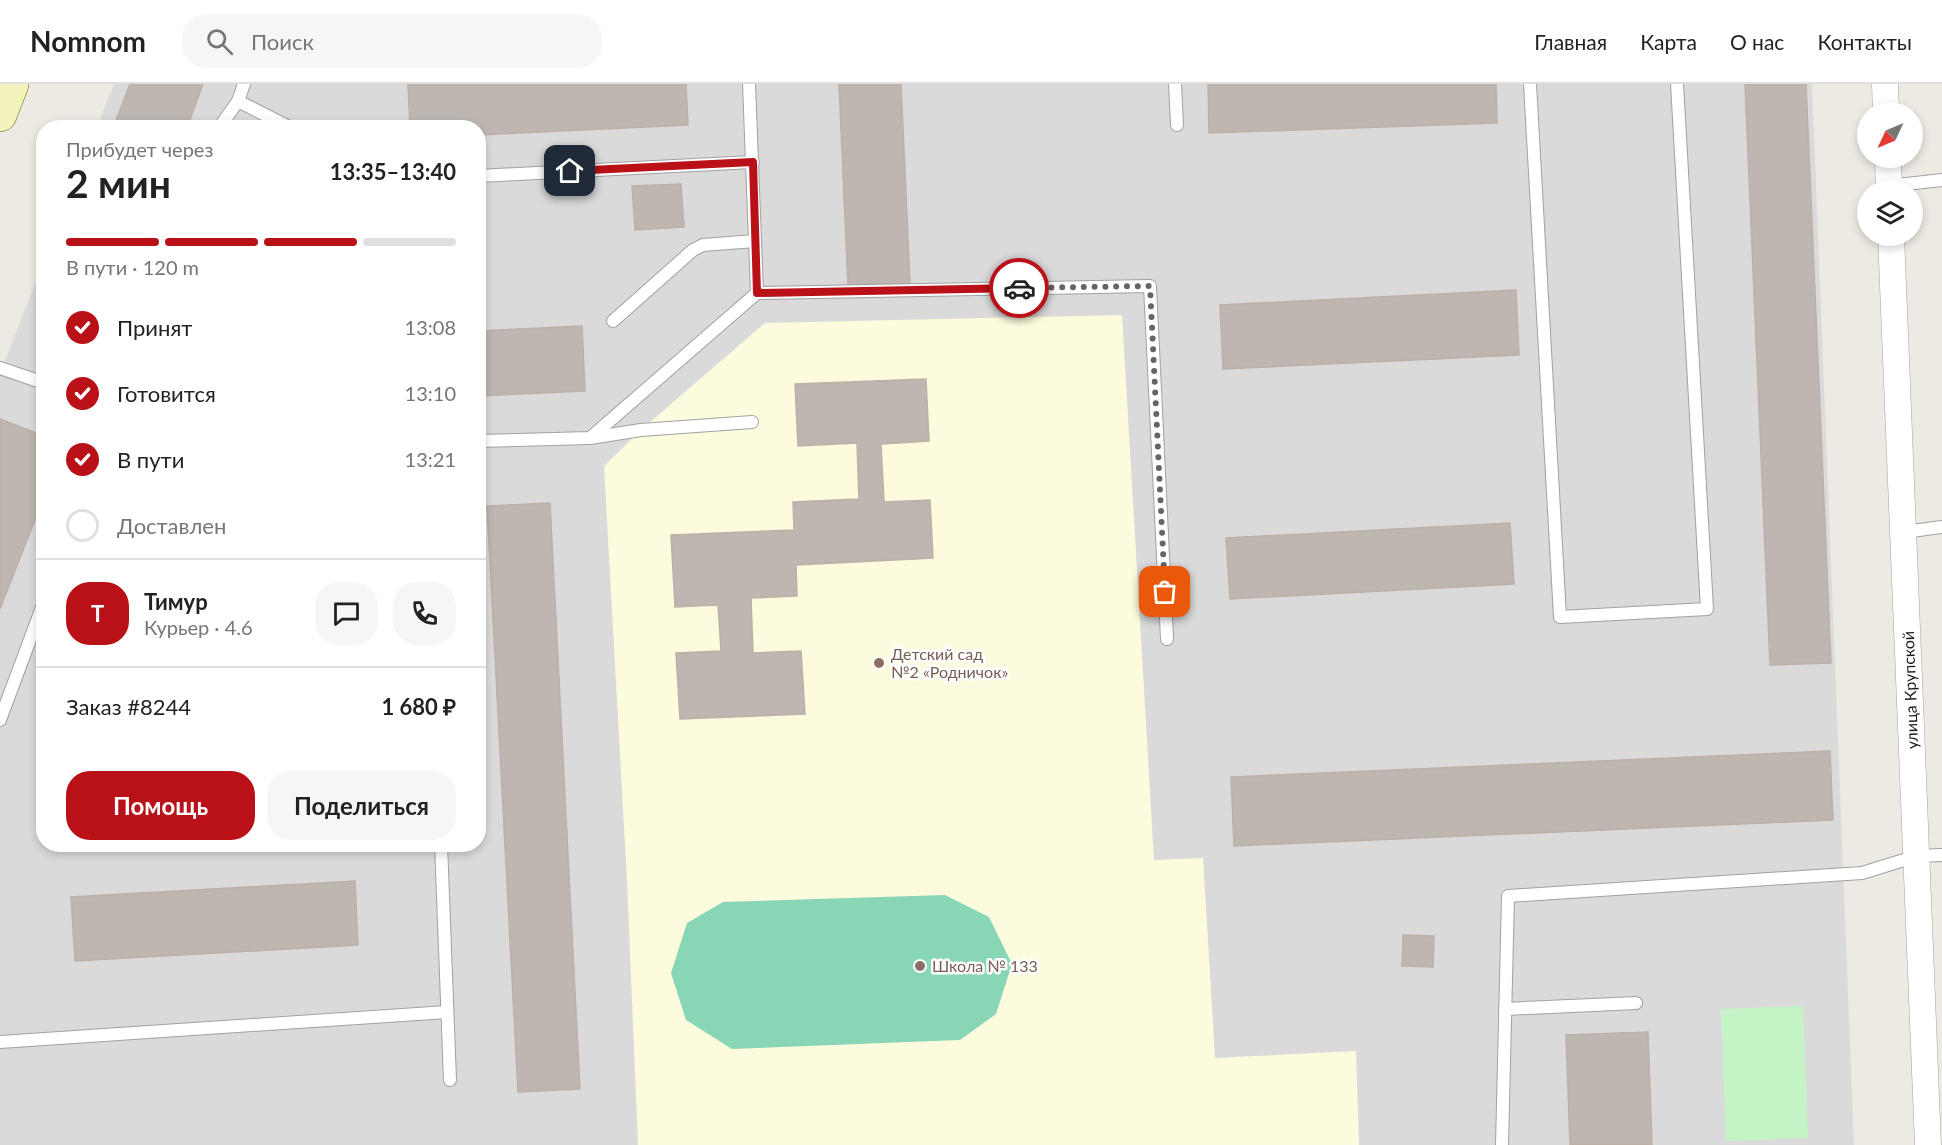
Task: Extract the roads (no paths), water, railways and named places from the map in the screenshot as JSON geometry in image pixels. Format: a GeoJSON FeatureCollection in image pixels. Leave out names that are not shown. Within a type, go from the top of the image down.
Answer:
{"type":"FeatureCollection","features":[{"type":"Feature","properties":{"kind":"main road"},"geometry":{"type":"LineString","coordinates":[[0,116],[12,84]]}},
{"type":"Feature","properties":{"kind":"street"},"geometry":{"type":"LineString","coordinates":[[1885,84],[1886,102]]}},
{"type":"Feature","properties":{"kind":"street","name":"улица Крупской"},"geometry":{"type":"LineString","coordinates":[[1891,246],[1928,1145]]}},
{"type":"Feature","properties":{"kind":"lane"},"geometry":{"type":"LineString","coordinates":[[224,120],[238,100],[244,84]]}},
{"type":"Feature","properties":{"kind":"lane"},"geometry":{"type":"LineString","coordinates":[[749,84],[757,293]]}},
{"type":"Feature","properties":{"kind":"lane"},"geometry":{"type":"LineString","coordinates":[[1175,84],[1177,125]]}},
{"type":"Feature","properties":{"kind":"lane"},"geometry":{"type":"LineString","coordinates":[[1530,84],[1560,617],[1707,609],[1677,84]]}},
{"type":"Feature","properties":{"kind":"lane"},"geometry":{"type":"LineString","coordinates":[[238,100],[276,120]]}},
{"type":"Feature","properties":{"kind":"lane"},"geometry":{"type":"LineString","coordinates":[[486,176],[753,162]]}},
{"type":"Feature","properties":{"kind":"lane"},"geometry":{"type":"LineString","coordinates":[[1923,183],[1942,180]]}},
{"type":"Feature","properties":{"kind":"lane"},"geometry":{"type":"LineString","coordinates":[[612,321],[693,250],[703,245],[755,242]]}},
{"type":"Feature","properties":{"kind":"lane"},"geometry":{"type":"LineString","coordinates":[[590,438],[757,293],[1150,286],[1167,639]]}},
{"type":"Feature","properties":{"kind":"lane"},"geometry":{"type":"LineString","coordinates":[[0,368],[36,380]]}},
{"type":"Feature","properties":{"kind":"lane"},"geometry":{"type":"LineString","coordinates":[[486,441],[590,438],[641,430],[752,423]]}},
{"type":"Feature","properties":{"kind":"lane"},"geometry":{"type":"LineString","coordinates":[[1904,532],[1942,527]]}},
{"type":"Feature","properties":{"kind":"lane"},"geometry":{"type":"LineString","coordinates":[[0,720],[36,623]]}},
{"type":"Feature","properties":{"kind":"lane"},"geometry":{"type":"LineString","coordinates":[[441,852],[450,1080]]}},
{"type":"Feature","properties":{"kind":"lane"},"geometry":{"type":"LineString","coordinates":[[1502,1145],[1508,896],[1862,873],[1917,856],[1942,855]]}},
{"type":"Feature","properties":{"kind":"lane"},"geometry":{"type":"LineString","coordinates":[[1505,1009],[1636,1003]]}},
{"type":"Feature","properties":{"kind":"lane"},"geometry":{"type":"LineString","coordinates":[[0,1042],[447,1012]]}},
{"type":"Feature","properties":{"kind":"place","name":"Детский сад №2 «Родничок»"},"geometry":{"type":"Point","coordinates":[879,663]}},
{"type":"Feature","properties":{"kind":"place","name":"Школа № 133"},"geometry":{"type":"Point","coordinates":[920,966]}}]}
